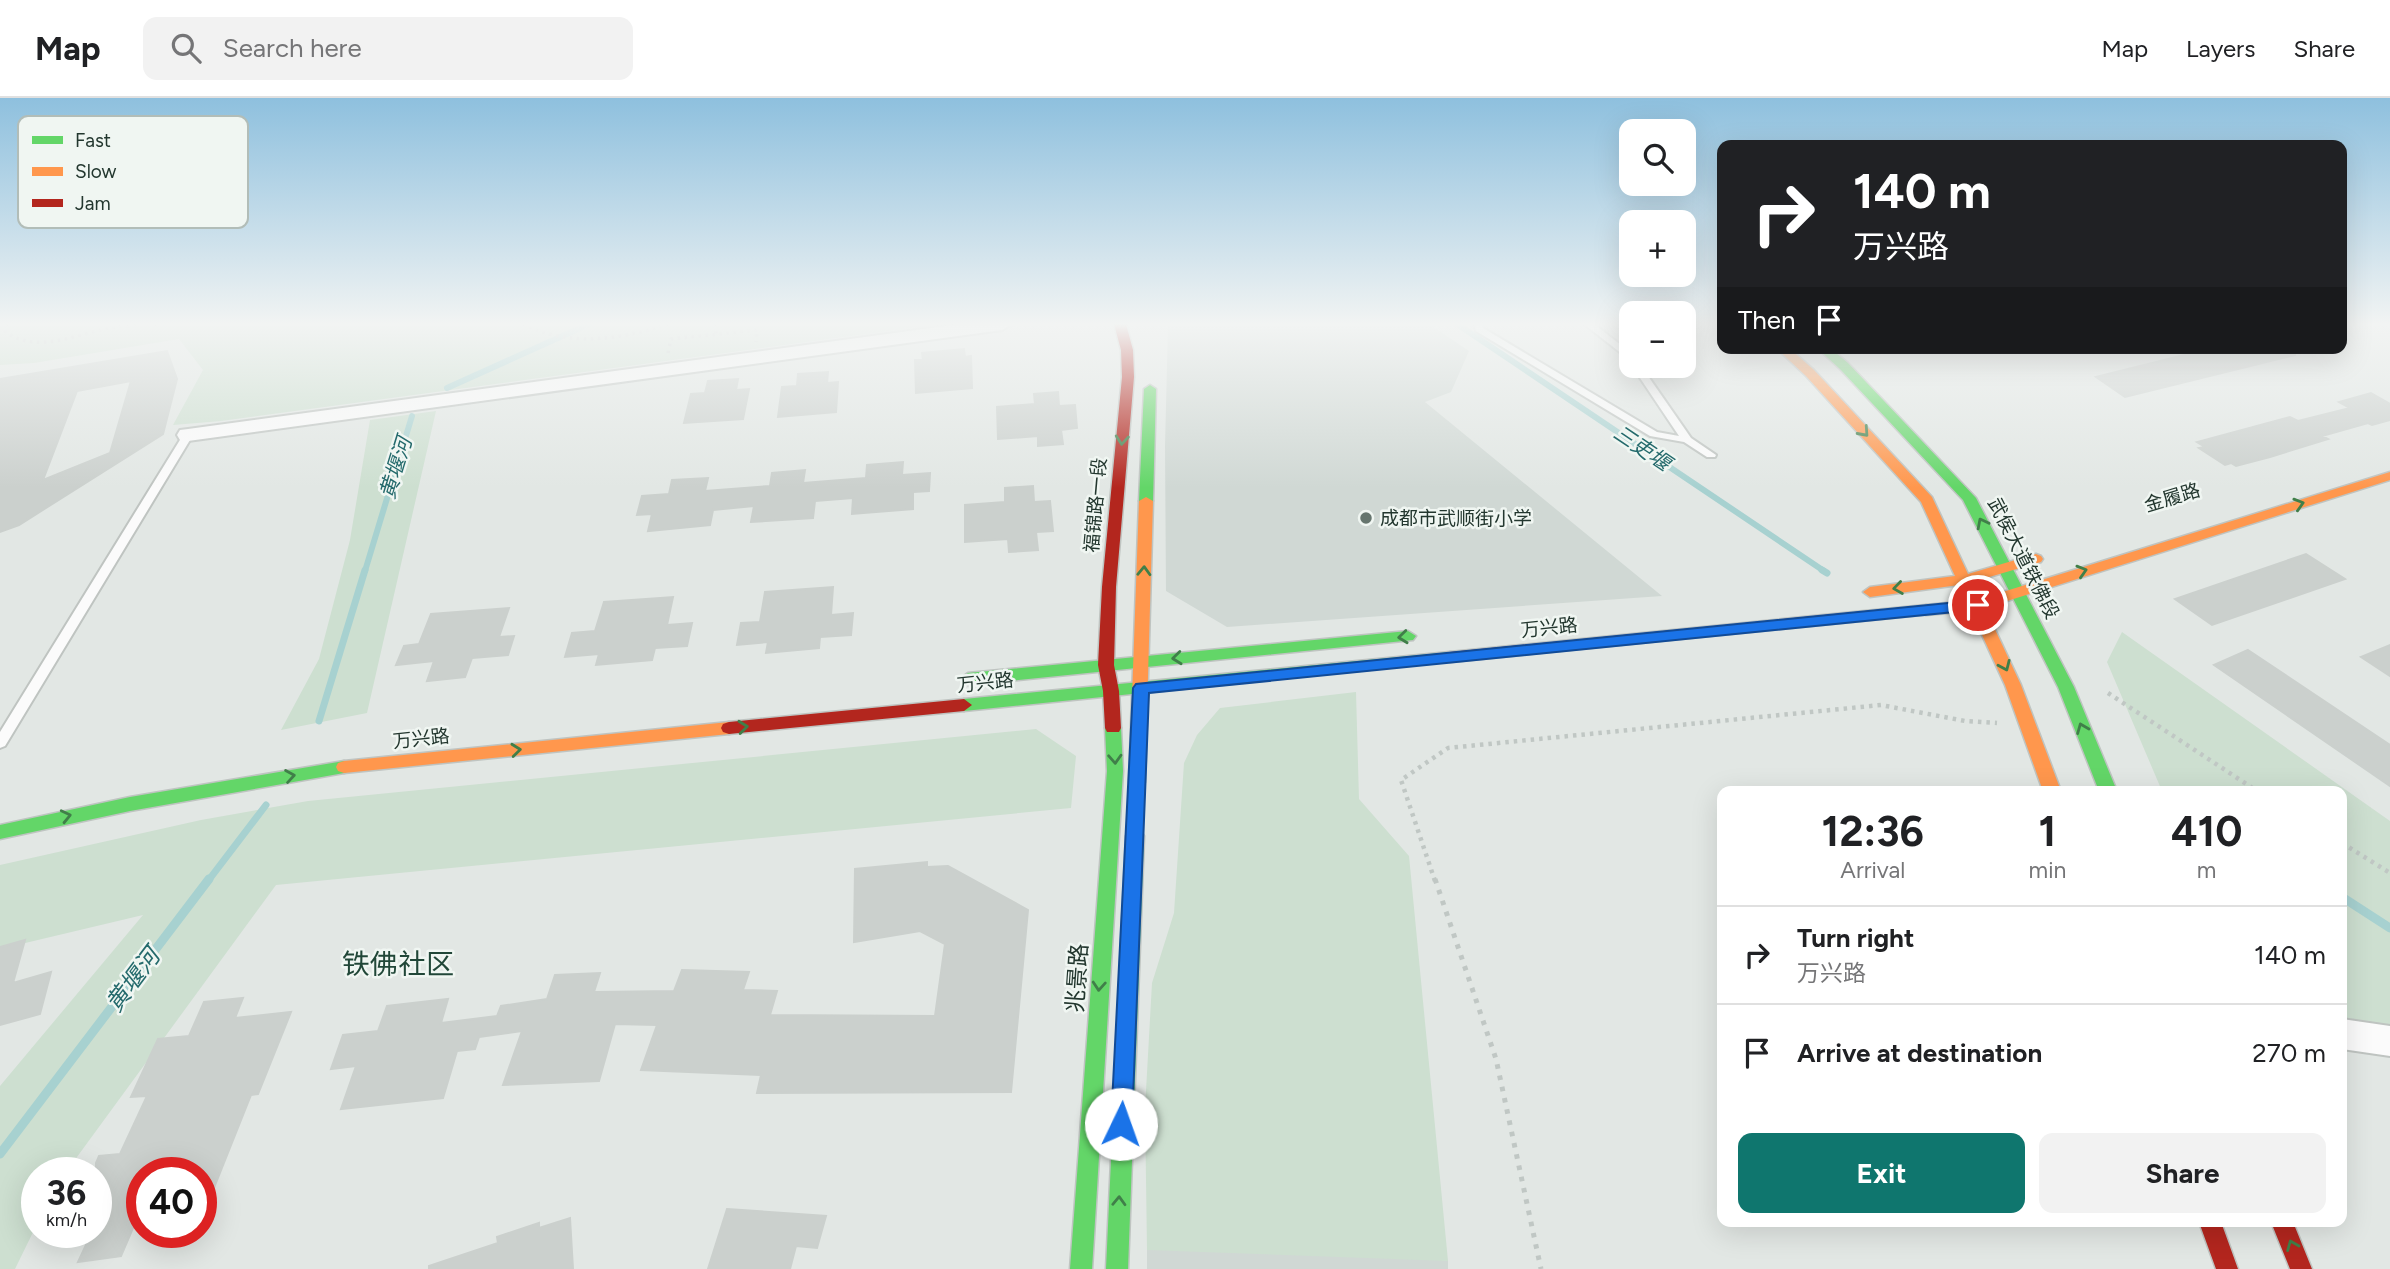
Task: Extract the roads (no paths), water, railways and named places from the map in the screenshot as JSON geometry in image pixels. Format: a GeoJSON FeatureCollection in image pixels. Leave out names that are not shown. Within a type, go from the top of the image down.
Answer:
{"type":"FeatureCollection","features":[{"type":"Feature","properties":{"kind":"main road","name":"福锦路一段"},"geometry":{"type":"LineString","coordinates":[[1111,691],[1106,665],[1109,587],[1128,379]]}},
{"type":"Feature","properties":{"kind":"main road"},"geometry":{"type":"LineString","coordinates":[[1136,799],[1150,379]]}},
{"type":"Feature","properties":{"kind":"main road"},"geometry":{"type":"LineString","coordinates":[[1815,379],[1927,500],[1978,605],[2028,724],[2050,786]]}},
{"type":"Feature","properties":{"kind":"main road","name":"武侯大道铁佛段"},"geometry":{"type":"LineString","coordinates":[[1856,379],[1969,498],[2066,687],[2106,786]]}},
{"type":"Feature","properties":{"kind":"main road"},"geometry":{"type":"LineString","coordinates":[[2017,591],[2390,476]]}},
{"type":"Feature","properties":{"kind":"main road"},"geometry":{"type":"LineString","coordinates":[[1859,593],[1966,579],[2058,553]]}},
{"type":"Feature","properties":{"kind":"main road","name":"万兴路"},"geometry":{"type":"LineString","coordinates":[[0,832],[71,815],[213,788],[349,766],[1978,605],[2017,591]]}},
{"type":"Feature","properties":{"kind":"main road"},"geometry":{"type":"LineString","coordinates":[[954,681],[1431,634]]}},
{"type":"Feature","properties":{"kind":"main road","name":"兆景路"},"geometry":{"type":"LineString","coordinates":[[1081,1269],[1115,771],[1111,691]]}},
{"type":"Feature","properties":{"kind":"main road"},"geometry":{"type":"LineString","coordinates":[[1117,1269],[1135,826]]}},
{"type":"Feature","properties":{"kind":"main road"},"geometry":{"type":"LineString","coordinates":[[2212,1227],[2227,1269]]}},
{"type":"Feature","properties":{"kind":"main road"},"geometry":{"type":"LineString","coordinates":[[2284,1227],[2301,1269]]}},
{"type":"Feature","properties":{"kind":"street"},"geometry":{"type":"LineString","coordinates":[[188,436],[591,379]]}},
{"type":"Feature","properties":{"kind":"street"},"geometry":{"type":"LineString","coordinates":[[2347,1035],[2390,1041]]}},
{"type":"Feature","properties":{"kind":"lane"},"geometry":{"type":"LineString","coordinates":[[1562,379],[1654,434],[1687,440],[1711,455]]}},
{"type":"Feature","properties":{"kind":"lane"},"geometry":{"type":"LineString","coordinates":[[1646,379],[1687,440]]}},
{"type":"Feature","properties":{"kind":"lane"},"geometry":{"type":"LineString","coordinates":[[0,744],[188,436]]}},
{"type":"Feature","properties":{"kind":"waterway","name":"黄堰河"},"geometry":{"type":"LineString","coordinates":[[447,388],[468,379]]}},
{"type":"Feature","properties":{"kind":"waterway","name":"三吏堰"},"geometry":{"type":"LineString","coordinates":[[1538,379],[1824,571]]}},
{"type":"Feature","properties":{"kind":"waterway","name":"黄堰河"},"geometry":{"type":"LineString","coordinates":[[365,571],[412,416]]}},
{"type":"Feature","properties":{"kind":"waterway","name":"黄堰河"},"geometry":{"type":"LineString","coordinates":[[319,721],[365,570]]}},
{"type":"Feature","properties":{"kind":"waterway","name":"三吏堰"},"geometry":{"type":"LineString","coordinates":[[1822,570],[1827,573]]}},
{"type":"Feature","properties":{"kind":"waterway","name":"黄堰河"},"geometry":{"type":"LineString","coordinates":[[208,881],[266,805]]}},
{"type":"Feature","properties":{"kind":"waterway","name":"黄堰河"},"geometry":{"type":"LineString","coordinates":[[0,1154],[209,879]]}},
{"type":"Feature","properties":{"kind":"waterway","name":"三吏堰"},"geometry":{"type":"LineString","coordinates":[[2347,900],[2390,928]]}},
{"type":"Feature","properties":{"kind":"place","name":"成都市武顺街小学"},"geometry":{"type":"Point","coordinates":[1366,518]}},
{"type":"Feature","properties":{"kind":"district","name":"铁佛社区"},"geometry":{"type":"Point","coordinates":[398,964]}}]}
